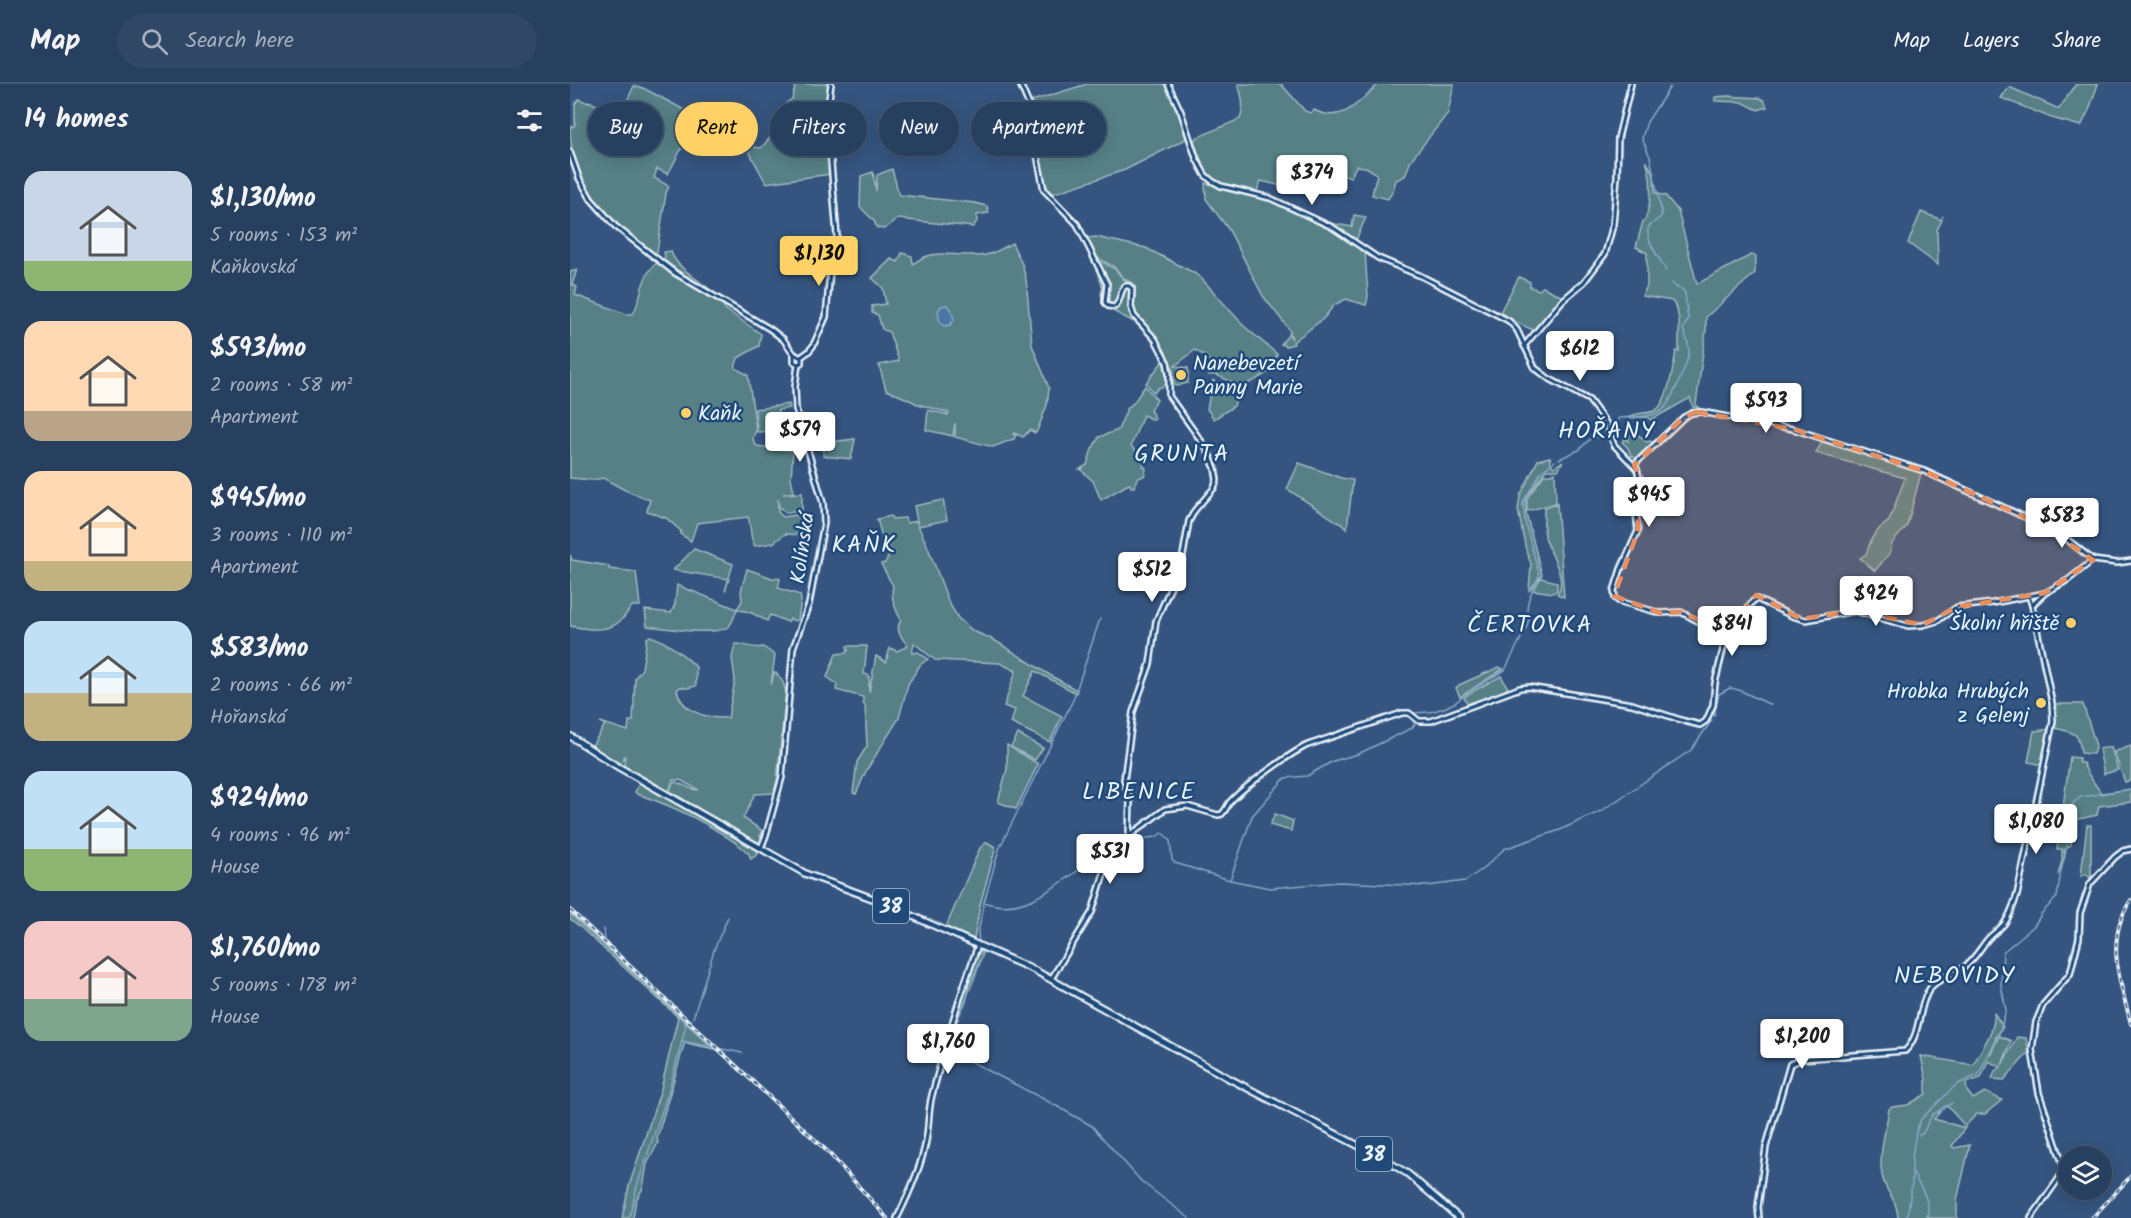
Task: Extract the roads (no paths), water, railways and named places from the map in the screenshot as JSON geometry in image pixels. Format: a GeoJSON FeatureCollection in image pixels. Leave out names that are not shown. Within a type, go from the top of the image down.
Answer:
{"type":"FeatureCollection","features":[{"type":"Feature","properties":{"kind":"main road","name":"38"},"geometry":{"type":"LineString","coordinates":[[570,736],[615,765],[808,875],[874,899],[1051,979],[1220,1073],[1393,1164],[1459,1218]]}},
{"type":"Feature","properties":{"kind":"street"},"geometry":{"type":"LineString","coordinates":[[570,152],[579,177],[600,210],[618,229],[675,273],[777,334],[798,357],[801,363],[798,364],[794,362],[798,357],[813,346],[825,316],[838,229],[827,114],[831,84]]}},
{"type":"Feature","properties":{"kind":"street"},"geometry":{"type":"LineString","coordinates":[[1020,84],[1035,119],[1037,155],[1044,189],[1077,224],[1107,284],[1105,302],[1108,306],[1117,305],[1125,286],[1132,289],[1132,312],[1155,339],[1167,362],[1169,396],[1207,449],[1217,474],[1214,488],[1195,510],[1189,521],[1182,561],[1156,621],[1150,664],[1133,712],[1124,780],[1130,800],[1129,836]]}},
{"type":"Feature","properties":{"kind":"street"},"geometry":{"type":"LineString","coordinates":[[1168,84],[1181,112],[1196,158],[1205,175],[1212,182],[1270,198],[1332,227],[1378,258],[1421,276],[1509,321],[1517,330],[1532,362],[1542,374],[1581,394],[1591,402],[1606,423],[1614,445],[1634,465],[1639,477],[1635,503],[1638,531],[1614,591],[1615,598],[1620,602],[1660,613],[1682,612],[1709,627],[1737,622],[1757,599],[1801,619],[1817,619],[1855,611],[1915,626],[1930,624],[1957,607],[2045,593]]}},
{"type":"Feature","properties":{"kind":"street"},"geometry":{"type":"LineString","coordinates":[[1524,346],[1563,300],[1584,282],[1605,254],[1613,225],[1618,138],[1631,84]]}},
{"type":"Feature","properties":{"kind":"street","name":"Kolínská"},"geometry":{"type":"LineString","coordinates":[[760,849],[782,777],[795,639],[809,604],[824,523],[823,503],[796,409],[795,387],[798,364]]}},
{"type":"Feature","properties":{"kind":"street"},"geometry":{"type":"LineString","coordinates":[[1634,465],[1684,417],[1692,413],[1701,412],[1793,429],[1924,471],[2064,537],[2093,560],[2117,563],[2131,561]]}},
{"type":"Feature","properties":{"kind":"street"},"geometry":{"type":"LineString","coordinates":[[2032,605],[2045,593],[2068,580],[2093,560]]}},
{"type":"Feature","properties":{"kind":"street"},"geometry":{"type":"LineString","coordinates":[[1759,1218],[1758,1207],[1766,1147],[1790,1064],[1802,1059],[1905,1051],[1910,1044],[1931,987],[1973,960],[1989,938],[2005,923],[2018,895],[2053,724],[2052,703],[2029,596]]}},
{"type":"Feature","properties":{"kind":"street"},"geometry":{"type":"LineString","coordinates":[[1051,979],[1092,912],[1103,873],[1129,836],[1166,809],[1187,806],[1218,815],[1222,814],[1232,800],[1305,746],[1398,714],[1410,714],[1419,721],[1431,721],[1520,688],[1529,687],[1632,704],[1684,722],[1700,724],[1706,721],[1713,705],[1715,683],[1729,625]]}},
{"type":"Feature","properties":{"kind":"street"},"geometry":{"type":"LineString","coordinates":[[2031,1218],[2064,1169],[2039,1093],[2032,1050],[2037,1018],[2043,1005],[2070,974],[2079,938],[2079,913],[2093,879],[2115,857],[2131,849]]}},
{"type":"Feature","properties":{"kind":"street"},"geometry":{"type":"LineString","coordinates":[[964,938],[974,945],[976,952]]}},
{"type":"Feature","properties":{"kind":"street"},"geometry":{"type":"LineString","coordinates":[[897,1218],[910,1192],[922,1158],[927,1139],[928,1109],[952,1019],[978,945]]}},
{"type":"Feature","properties":{"kind":"street"},"geometry":{"type":"LineString","coordinates":[[976,952],[981,949],[992,951]]}},
{"type":"Feature","properties":{"kind":"water"},"geometry":{"type":"Polygon","coordinates":[[[947,305],[951,309],[954,320],[950,325],[944,326],[940,323],[938,311],[941,306],[947,305]]]}},
{"type":"Feature","properties":{"kind":"waterway"},"geometry":{"type":"LineString","coordinates":[[1666,271],[1651,245],[1648,234],[1649,227],[1662,215],[1650,157],[1642,138],[1647,122],[1670,87]]}},
{"type":"Feature","properties":{"kind":"waterway"},"geometry":{"type":"LineString","coordinates":[[1559,459],[1579,450],[1592,437],[1606,438],[1612,435],[1613,426],[1619,418],[1651,415],[1661,411],[1669,401],[1682,374],[1689,352],[1683,329],[1688,319],[1685,293],[1672,283]]}},
{"type":"Feature","properties":{"kind":"waterway"},"geometry":{"type":"LineString","coordinates":[[1527,610],[1539,574],[1525,522],[1523,503],[1541,472],[1555,461]]}},
{"type":"Feature","properties":{"kind":"waterway"},"geometry":{"type":"LineString","coordinates":[[1412,713],[1444,708],[1505,670],[1529,618]]}},
{"type":"Feature","properties":{"kind":"waterway"},"geometry":{"type":"LineString","coordinates":[[984,902],[999,849],[1073,700],[1100,619]]}},
{"type":"Feature","properties":{"kind":"waterway"},"geometry":{"type":"LineString","coordinates":[[1714,716],[1719,694],[1730,688],[1771,705]]}},
{"type":"Feature","properties":{"kind":"waterway"},"geometry":{"type":"LineString","coordinates":[[1140,839],[1156,837],[1162,833],[1170,840],[1172,860],[1175,863],[1230,880],[1252,816],[1285,778],[1307,776],[1333,761],[1358,754],[1412,728],[1415,724],[1409,716]]}},
{"type":"Feature","properties":{"kind":"waterway"},"geometry":{"type":"LineString","coordinates":[[1230,880],[1270,888],[1339,882],[1427,886],[1465,881],[1484,868],[1504,849],[1560,830],[1603,810],[1691,750],[1712,720]]}},
{"type":"Feature","properties":{"kind":"waterway"},"geometry":{"type":"LineString","coordinates":[[1907,1218],[1912,1184],[1912,1157],[1916,1132],[1921,1119],[1956,1085],[1978,1075],[1999,1034],[2006,1010],[2001,985],[2003,952],[2034,926],[2042,913],[2057,897],[2068,842],[2072,804],[2081,797],[2131,789]]}},
{"type":"Feature","properties":{"kind":"waterway"},"geometry":{"type":"LineString","coordinates":[[1120,850],[1130,842]]}},
{"type":"Feature","properties":{"kind":"waterway"},"geometry":{"type":"LineString","coordinates":[[979,942],[978,933],[984,902],[1003,906],[1020,904],[1036,898],[1098,858],[1115,852]]}},
{"type":"Feature","properties":{"kind":"waterway"},"geometry":{"type":"LineString","coordinates":[[693,1018],[715,947],[728,917]]}},
{"type":"Feature","properties":{"kind":"waterway"},"geometry":{"type":"LineString","coordinates":[[604,929],[605,941],[683,1014]]}},
{"type":"Feature","properties":{"kind":"waterway"},"geometry":{"type":"LineString","coordinates":[[982,950],[979,967],[948,1047],[966,1059],[1051,1103]]}},
{"type":"Feature","properties":{"kind":"waterway"},"geometry":{"type":"LineString","coordinates":[[682,1014],[692,1020]]}},
{"type":"Feature","properties":{"kind":"waterway"},"geometry":{"type":"LineString","coordinates":[[668,1094],[686,1025],[681,1017]]}},
{"type":"Feature","properties":{"kind":"waterway"},"geometry":{"type":"LineString","coordinates":[[682,1041],[742,1053]]}},
{"type":"Feature","properties":{"kind":"waterway"},"geometry":{"type":"LineString","coordinates":[[629,1218],[637,1186],[667,1096]]}},
{"type":"Feature","properties":{"kind":"waterway"},"geometry":{"type":"LineString","coordinates":[[1919,1135],[1923,1133],[1932,1115],[1952,1103]]}},
{"type":"Feature","properties":{"kind":"waterway"},"geometry":{"type":"LineString","coordinates":[[1053,1104],[1092,1126],[1142,1182],[1189,1218]]}},
{"type":"Feature","properties":{"kind":"waterway"},"geometry":{"type":"LineString","coordinates":[[1912,1172],[1926,1199],[1928,1218]]}},
{"type":"Feature","properties":{"kind":"railway"},"geometry":{"type":"LineString","coordinates":[[2131,900],[2123,915],[2116,945],[2119,976],[2131,1024]]}},
{"type":"Feature","properties":{"kind":"railway"},"geometry":{"type":"LineString","coordinates":[[570,910],[828,1152],[887,1218]]}},
{"type":"Feature","properties":{"kind":"railway"},"geometry":{"type":"LineString","coordinates":[[2092,1218],[2131,1176]]}},
{"type":"Feature","properties":{"kind":"place","name":"Nanebevzetí Panny Marie"},"geometry":{"type":"Point","coordinates":[1181,375]}},
{"type":"Feature","properties":{"kind":"place","name":"Kaňk"},"geometry":{"type":"Point","coordinates":[686,413]}},
{"type":"Feature","properties":{"kind":"place","name":"Školní hřiště"},"geometry":{"type":"Point","coordinates":[2071,623]}},
{"type":"Feature","properties":{"kind":"place","name":"Hrobka Hrubých z Gelenj"},"geometry":{"type":"Point","coordinates":[2041,703]}},
{"type":"Feature","properties":{"kind":"district","name":"HOŘANY"},"geometry":{"type":"Point","coordinates":[1607,430]}},
{"type":"Feature","properties":{"kind":"district","name":"GRUNTA"},"geometry":{"type":"Point","coordinates":[1182,453]}},
{"type":"Feature","properties":{"kind":"district","name":"KAŇK"},"geometry":{"type":"Point","coordinates":[864,544]}},
{"type":"Feature","properties":{"kind":"district","name":"ČERTOVKA"},"geometry":{"type":"Point","coordinates":[1530,624]}},
{"type":"Feature","properties":{"kind":"district","name":"LIBENICE"},"geometry":{"type":"Point","coordinates":[1139,791]}},
{"type":"Feature","properties":{"kind":"district","name":"NEBOVIDY"},"geometry":{"type":"Point","coordinates":[1955,975]}}]}
